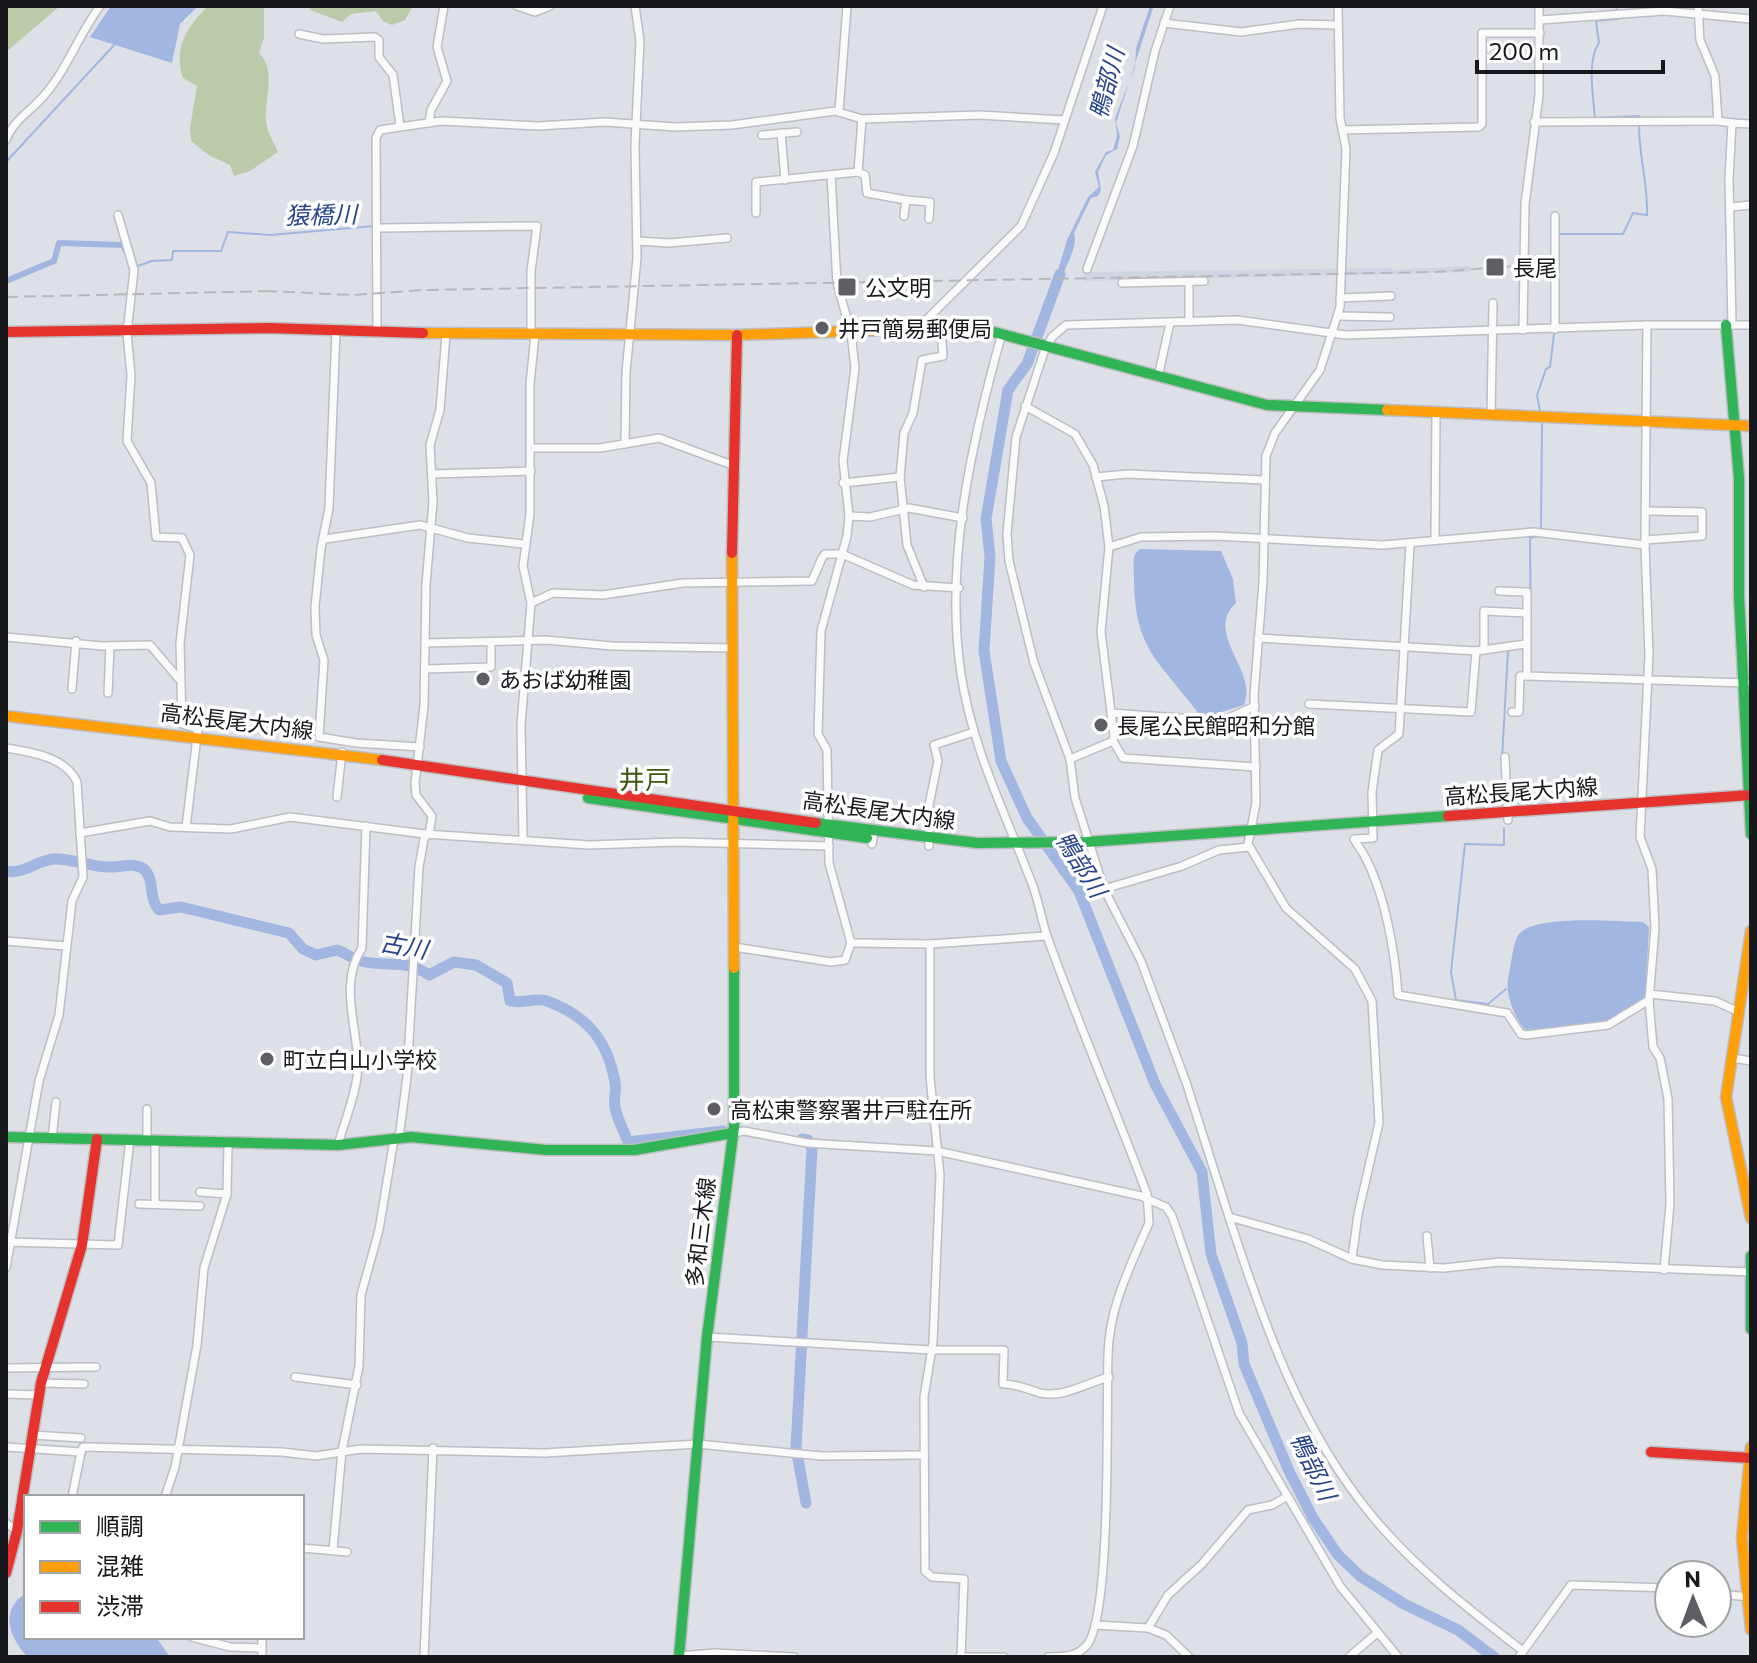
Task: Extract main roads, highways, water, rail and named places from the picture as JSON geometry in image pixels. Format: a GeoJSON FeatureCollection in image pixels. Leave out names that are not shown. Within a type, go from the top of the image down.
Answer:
{"type":"FeatureCollection","features":[{"type":"Feature","properties":{"kind":"water"},"geometry":{"type":"Polygon","coordinates":[[[111,6],[198,6],[180,24],[172,63],[90,37],[111,6]]]}},
{"type":"Feature","properties":{"kind":"water"},"geometry":{"type":"Polygon","coordinates":[[[1150,6],[1153,8],[1135,63],[1136,48],[1150,6]]]}},
{"type":"Feature","properties":{"kind":"water"},"geometry":{"type":"Polygon","coordinates":[[[1130,81],[1116,123],[1120,136],[1117,149],[1106,155],[1098,172],[1101,190],[1098,196],[1091,198],[1074,233],[1070,259],[1057,287],[1053,287],[1067,240],[1088,197],[1099,187],[1095,172],[1106,152],[1113,150],[1117,136],[1115,118],[1130,81]]]}},
{"type":"Feature","properties":{"kind":"water"},"geometry":{"type":"Polygon","coordinates":[[[1140,549],[1221,551],[1233,579],[1236,603],[1227,615],[1225,627],[1244,679],[1247,692],[1244,705],[1212,715],[1199,714],[1161,667],[1144,639],[1135,602],[1134,561],[1140,549]]]}},
{"type":"Feature","properties":{"kind":"water"},"geometry":{"type":"Polygon","coordinates":[[[1556,922],[1643,922],[1649,927],[1645,1000],[1612,1020],[1526,1030],[1522,1026],[1512,1006],[1507,985],[1515,942],[1525,929],[1556,922]]]}},
{"type":"Feature","properties":{"kind":"water"},"geometry":{"type":"Polygon","coordinates":[[[24,1595],[24,1639],[157,1639],[170,1657],[28,1657],[16,1641],[10,1624],[10,1615],[24,1595]]]}},
{"type":"Feature","properties":{"kind":"waterway"},"geometry":{"type":"LineString","coordinates":[[1616,6],[1617,10]]}},
{"type":"Feature","properties":{"kind":"waterway"},"geometry":{"type":"LineString","coordinates":[[1617,19],[1596,21],[1599,43],[1593,59],[1592,79],[1595,118],[1639,116]]}},
{"type":"Feature","properties":{"kind":"waterway"},"geometry":{"type":"LineString","coordinates":[[6,162],[116,43]]}},
{"type":"Feature","properties":{"kind":"waterway"},"geometry":{"type":"LineString","coordinates":[[1558,234],[1623,234],[1633,213],[1647,215],[1639,126]]}},
{"type":"Feature","properties":{"kind":"waterway","name":"猿橋川"},"geometry":{"type":"LineString","coordinates":[[480,223],[518,223]]}},
{"type":"Feature","properties":{"kind":"waterway","name":"猿橋川"},"geometry":{"type":"LineString","coordinates":[[135,267],[152,261],[172,260],[173,251],[221,251],[228,232],[270,235],[374,226]]}},
{"type":"Feature","properties":{"kind":"waterway"},"geometry":{"type":"LineString","coordinates":[[1558,310],[1559,241]]}},
{"type":"Feature","properties":{"kind":"waterway"},"geometry":{"type":"LineString","coordinates":[[6,281],[54,261],[59,243],[123,245],[125,250]]}},
{"type":"Feature","properties":{"kind":"waterway","name":"鴨部川"},"geometry":{"type":"LineString","coordinates":[[1060,274],[1027,364],[1008,390],[986,519],[990,557],[984,651],[1001,761],[1027,818],[1079,891],[1155,1084],[1202,1172],[1211,1254],[1242,1343],[1244,1364],[1289,1471],[1313,1518],[1338,1555],[1360,1576],[1404,1604],[1458,1630],[1494,1657]]}},
{"type":"Feature","properties":{"kind":"waterway"},"geometry":{"type":"LineString","coordinates":[[1540,411],[1537,395],[1546,369],[1550,367],[1554,334]]}},
{"type":"Feature","properties":{"kind":"waterway"},"geometry":{"type":"LineString","coordinates":[[1541,527],[1542,423]]}},
{"type":"Feature","properties":{"kind":"waterway"},"geometry":{"type":"LineString","coordinates":[[1531,644],[1530,538],[1538,536]]}},
{"type":"Feature","properties":{"kind":"waterway"},"geometry":{"type":"LineString","coordinates":[[1502,759],[1508,651],[1514,649]]}},
{"type":"Feature","properties":{"kind":"waterway"},"geometry":{"type":"LineString","coordinates":[[1504,828],[1504,845],[1465,844],[1451,972],[1456,1000],[1488,1004],[1506,989]]}},
{"type":"Feature","properties":{"kind":"waterway","name":"古川"},"geometry":{"type":"LineString","coordinates":[[6,871],[18,871],[54,859],[102,867],[137,866],[148,874],[159,910],[181,907],[289,933],[303,949],[316,955],[337,950],[361,961],[404,965],[429,975],[454,962],[476,965],[507,983],[510,1001],[547,1001],[573,1014],[593,1031],[607,1053],[615,1085],[616,1111],[628,1142],[723,1131]]}},
{"type":"Feature","properties":{"kind":"waterway","name":"古川"},"geometry":{"type":"LineString","coordinates":[[802,1139],[808,1140],[812,1149],[796,1448],[806,1503]]}},
{"type":"Feature","properties":{"kind":"railway"},"geometry":{"type":"LineString","coordinates":[[265,291],[354,295],[422,290],[1435,272],[1516,266]]}},
{"type":"Feature","properties":{"kind":"railway"},"geometry":{"type":"LineString","coordinates":[[6,297],[274,291]]}},
{"type":"Feature","properties":{"kind":"place","name":"長尾"},"geometry":{"type":"Point","coordinates":[1495,267]}},
{"type":"Feature","properties":{"kind":"place","name":"公文明"},"geometry":{"type":"Point","coordinates":[847,287]}},
{"type":"Feature","properties":{"kind":"place","name":"井戸簡易郵便局"},"geometry":{"type":"Point","coordinates":[822,328]}},
{"type":"Feature","properties":{"kind":"place","name":"あおば幼稚園"},"geometry":{"type":"Point","coordinates":[483,679]}},
{"type":"Feature","properties":{"kind":"place","name":"長尾公民館昭和分館"},"geometry":{"type":"Point","coordinates":[1101,725]}},
{"type":"Feature","properties":{"kind":"place","name":"町立白山小学校"},"geometry":{"type":"Point","coordinates":[267,1059]}},
{"type":"Feature","properties":{"kind":"place","name":"高松東警察署井戸駐在所"},"geometry":{"type":"Point","coordinates":[714,1109]}},
{"type":"Feature","properties":{"kind":"district","name":"井戸"},"geometry":{"type":"Point","coordinates":[645,778]}}]}
